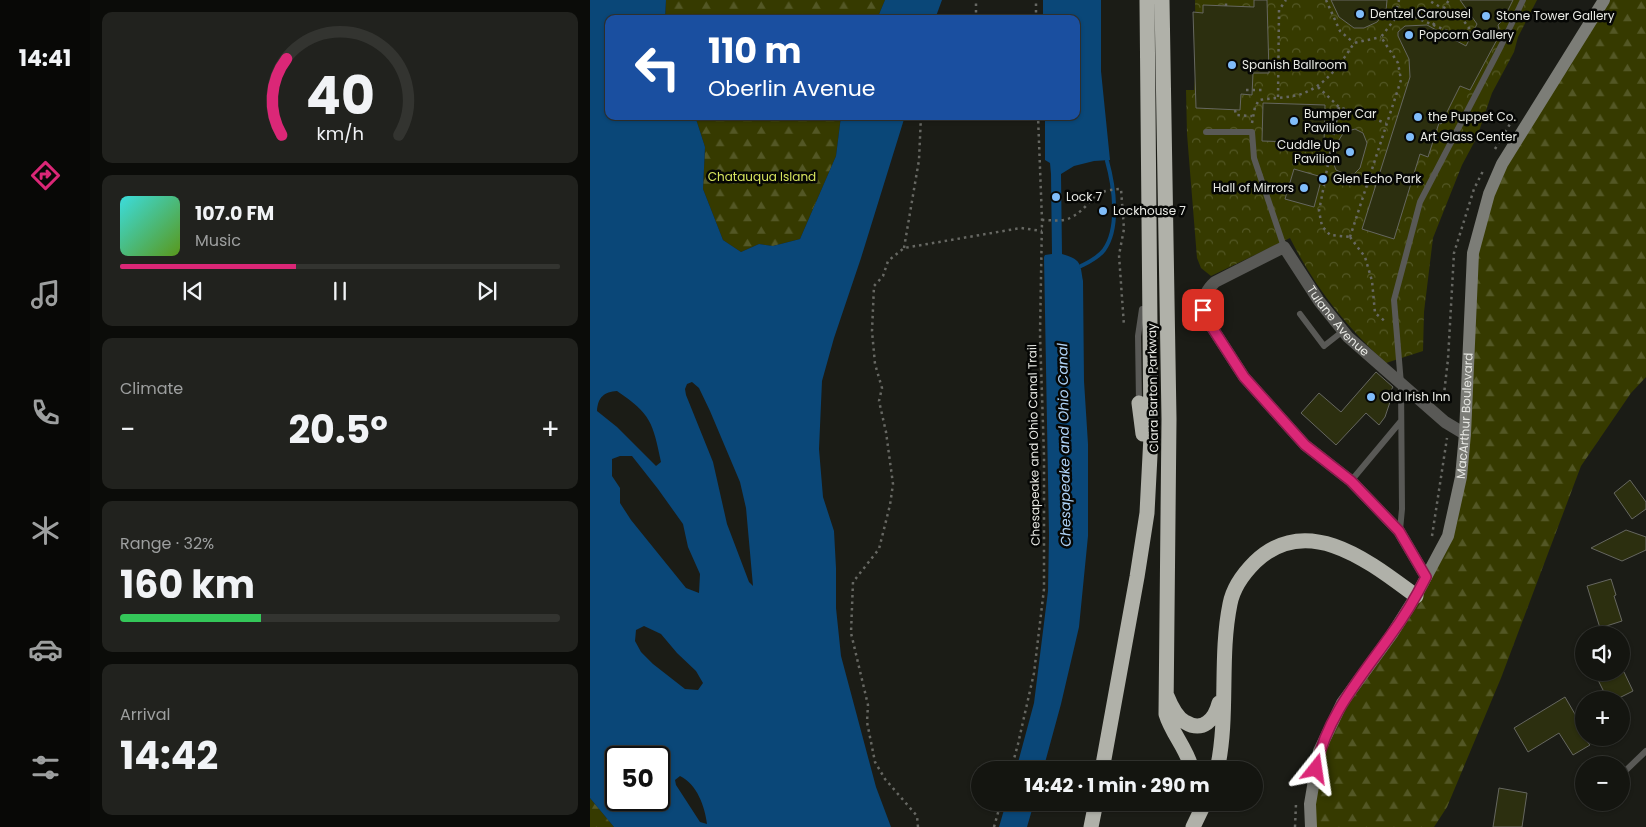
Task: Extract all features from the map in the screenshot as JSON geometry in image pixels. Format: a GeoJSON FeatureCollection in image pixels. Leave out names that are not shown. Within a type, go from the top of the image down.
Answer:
{"type":"FeatureCollection","features":[{"type":"Feature","properties":{"kind":"highway","name":"Clara Barton Parkway"},"geometry":{"type":"LineString","coordinates":[[1104,761],[1138,577],[1147,513],[1151,436],[1147,0]]}},
{"type":"Feature","properties":{"kind":"highway","name":"Clara Barton Parkway"},"geometry":{"type":"LineString","coordinates":[[1162,0],[1169,419],[1166,714],[1169,725],[1189,761]]}},
{"type":"Feature","properties":{"kind":"highway"},"geometry":{"type":"LineString","coordinates":[[1142,309],[1150,269]]}},
{"type":"Feature","properties":{"kind":"highway"},"geometry":{"type":"LineString","coordinates":[[1139,404],[1144,442],[1147,513]]}},
{"type":"Feature","properties":{"kind":"highway"},"geometry":{"type":"LineString","coordinates":[[1218,761],[1230,602],[1235,589],[1250,567],[1260,557],[1274,548],[1287,543],[1322,541],[1358,556],[1416,596]]}},
{"type":"Feature","properties":{"kind":"highway"},"geometry":{"type":"LineString","coordinates":[[1166,693],[1171,705],[1184,722],[1199,726],[1211,721],[1216,714],[1223,687]]}},
{"type":"Feature","properties":{"kind":"highway"},"geometry":{"type":"LineString","coordinates":[[1091,827],[1094,811]]}},
{"type":"Feature","properties":{"kind":"highway"},"geometry":{"type":"LineString","coordinates":[[1192,827],[1195,811]]}},
{"type":"Feature","properties":{"kind":"highway"},"geometry":{"type":"LineString","coordinates":[[1192,827],[1200,811]]}},
{"type":"Feature","properties":{"kind":"main road","name":"MacArthur Boulevard"},"geometry":{"type":"LineString","coordinates":[[1311,827],[1310,804],[1319,751],[1342,703],[1392,634],[1416,596],[1448,536],[1461,477],[1465,434],[1473,253],[1489,194],[1502,164],[1604,0]]}},
{"type":"Feature","properties":{"kind":"street","name":"Tulane Avenue"},"geometry":{"type":"LineString","coordinates":[[1284,246],[1318,301],[1343,331],[1445,422],[1465,434]]}},
{"type":"Feature","properties":{"kind":"street"},"geometry":{"type":"LineString","coordinates":[[1284,246],[1215,282],[1207,289],[1204,298],[1204,315],[1244,377],[1305,445],[1351,481],[1399,531],[1426,577]]}},
{"type":"Feature","properties":{"kind":"lane"},"geometry":{"type":"LineString","coordinates":[[1399,531],[1402,509],[1401,384],[1394,300],[1420,202],[1523,0]]}},
{"type":"Feature","properties":{"kind":"lane"},"geometry":{"type":"LineString","coordinates":[[1206,132],[1252,132],[1254,158],[1284,246]]}},
{"type":"Feature","properties":{"kind":"lane"},"geometry":{"type":"LineString","coordinates":[[1139,404],[1138,336],[1142,309]]}},
{"type":"Feature","properties":{"kind":"lane"},"geometry":{"type":"LineString","coordinates":[[1300,314],[1324,346],[1343,331]]}},
{"type":"Feature","properties":{"kind":"lane"},"geometry":{"type":"LineString","coordinates":[[1351,481],[1401,421]]}},
{"type":"Feature","properties":{"kind":"lane"},"geometry":{"type":"LineString","coordinates":[[1630,766],[1646,751]]}},
{"type":"Feature","properties":{"kind":"path"},"geometry":{"type":"LineString","coordinates":[[976,0],[976,15]]}},
{"type":"Feature","properties":{"kind":"path"},"geometry":{"type":"LineString","coordinates":[[1036,0],[1036,15]]}},
{"type":"Feature","properties":{"kind":"path"},"geometry":{"type":"LineString","coordinates":[[1226,0],[1226,6]]}},
{"type":"Feature","properties":{"kind":"path"},"geometry":{"type":"LineString","coordinates":[[1278,97],[1279,10],[1286,0]]}},
{"type":"Feature","properties":{"kind":"path"},"geometry":{"type":"LineString","coordinates":[[1326,0],[1340,31],[1354,43]]}},
{"type":"Feature","properties":{"kind":"path"},"geometry":{"type":"LineString","coordinates":[[1252,132],[1252,116],[1259,100],[1298,95],[1318,87],[1354,43],[1382,37],[1394,20],[1399,0]]}},
{"type":"Feature","properties":{"kind":"path"},"geometry":{"type":"LineString","coordinates":[[1397,10],[1460,36],[1472,32],[1463,20],[1428,0]]}},
{"type":"Feature","properties":{"kind":"path"},"geometry":{"type":"LineString","coordinates":[[1433,24],[1449,0]]}},
{"type":"Feature","properties":{"kind":"path"},"geometry":{"type":"LineString","coordinates":[[1350,237],[1401,80],[1398,62],[1382,37]]}},
{"type":"Feature","properties":{"kind":"path"},"geometry":{"type":"LineString","coordinates":[[1318,87],[1340,107],[1386,124]]}},
{"type":"Feature","properties":{"kind":"path"},"geometry":{"type":"LineString","coordinates":[[1246,90],[1265,90]]}},
{"type":"Feature","properties":{"kind":"path"},"geometry":{"type":"LineString","coordinates":[[1340,107],[1319,211],[1322,226],[1330,235],[1350,237],[1365,257],[1372,281],[1375,313],[1397,332]]}},
{"type":"Feature","properties":{"kind":"path"},"geometry":{"type":"LineString","coordinates":[[1236,110],[1236,115],[1252,116]]}},
{"type":"Feature","properties":{"kind":"path"},"geometry":{"type":"LineString","coordinates":[[904,248],[919,160],[921,120]]}},
{"type":"Feature","properties":{"kind":"path","name":"Chesapeake and Ohio Canal Trail"},"geometry":{"type":"LineString","coordinates":[[1013,761],[1034,673],[1044,589],[1044,456],[1040,334],[1042,220],[1038,120]]}},
{"type":"Feature","properties":{"kind":"path"},"geometry":{"type":"LineString","coordinates":[[1042,220],[1069,219],[1098,193],[1121,188],[1124,229],[1119,255],[1124,326]]}},
{"type":"Feature","properties":{"kind":"path"},"geometry":{"type":"LineString","coordinates":[[918,827],[917,816],[885,779],[875,762],[867,722],[868,705],[851,633],[853,582],[879,549],[893,484],[886,432],[879,402],[882,388],[875,364],[872,331],[874,286],[883,276],[888,261],[904,248],[1021,228],[1042,232]]}},
{"type":"Feature","properties":{"kind":"path"},"geometry":{"type":"LineString","coordinates":[[1432,538],[1447,433]]}},
{"type":"Feature","properties":{"kind":"path"},"geometry":{"type":"LineString","coordinates":[[994,827],[998,811]]}},
{"type":"Feature","properties":{"kind":"green space"},"geometry":{"type":"Polygon","coordinates":[[[666,0],[885,0],[879,15],[665,15],[666,0]]]}},
{"type":"Feature","properties":{"kind":"green space","name":"Glen Echo Park"},"geometry":{"type":"Polygon","coordinates":[[[1195,0],[1537,0],[1518,37],[1514,52],[1492,93],[1477,137],[1462,165],[1433,238],[1424,312],[1423,351],[1386,363],[1332,305],[1299,256],[1290,238],[1211,276],[1201,268],[1197,258],[1187,134],[1186,90],[1194,90],[1196,66],[1195,0]]]}},
{"type":"Feature","properties":{"kind":"green space"},"geometry":{"type":"Polygon","coordinates":[[[1604,0],[1646,0],[1646,377],[1631,393],[1581,466],[1501,678],[1447,807],[1434,827],[1311,827],[1319,751],[1448,536],[1461,477],[1473,253],[1489,194],[1604,0]]]}},
{"type":"Feature","properties":{"kind":"green space","name":"Chatauqua Island"},"geometry":{"type":"Polygon","coordinates":[[[696,120],[840,120],[836,156],[800,239],[773,246],[759,244],[741,252],[723,240],[703,189],[705,147],[696,120]]]}},
{"type":"Feature","properties":{"kind":"green space"},"geometry":{"type":"Polygon","coordinates":[[[590,798],[614,827],[590,827],[590,798]]]}},
{"type":"Feature","properties":{"kind":"water"},"geometry":{"type":"Polygon","coordinates":[[[590,0],[666,0],[665,15],[605,15],[605,120],[696,120],[705,147],[703,189],[723,240],[741,252],[759,244],[773,246],[800,239],[836,156],[840,120],[904,120],[822,381],[819,449],[823,497],[834,531],[836,608],[841,656],[876,787],[891,827],[614,827],[590,798],[590,0]],[[692,382],[687,384],[685,389],[686,395],[713,462],[727,524],[749,582],[753,586],[746,508],[740,482],[699,388],[692,382]],[[617,391],[605,394],[600,399],[597,411],[617,427],[656,466],[661,462],[653,428],[644,413],[617,391]],[[620,456],[612,459],[612,476],[620,488],[620,503],[631,520],[686,588],[699,593],[700,574],[688,547],[683,524],[632,456],[620,456]],[[644,626],[636,630],[635,641],[641,652],[653,664],[685,689],[698,690],[703,683],[696,671],[661,634],[644,626]],[[680,776],[675,780],[676,785],[700,822],[707,824],[699,797],[691,784],[680,776]]]}},
{"type":"Feature","properties":{"kind":"water"},"geometry":{"type":"Polygon","coordinates":[[[885,0],[942,0],[936,15],[879,15],[885,0]]]}},
{"type":"Feature","properties":{"kind":"water","name":"Chesapeake and Ohio Canal"},"geometry":{"type":"Polygon","coordinates":[[[1043,0],[1101,0],[1101,71],[1110,160],[1094,161],[1074,166],[1061,174],[1062,254],[1076,260],[1081,270],[1083,281],[1084,381],[1088,444],[1088,536],[1079,627],[1045,761],[1018,761],[1034,703],[1048,591],[1049,535],[1044,257],[1045,255],[1052,254],[1051,174],[1050,163],[1045,160],[1045,120],[1080,120],[1080,15],[1043,15],[1043,0]]]}},
{"type":"Feature","properties":{"kind":"water"},"geometry":{"type":"Polygon","coordinates":[[[1004,811],[1032,811],[1027,827],[999,827],[1004,811]]]}},
{"type":"Feature","properties":{"kind":"building","name":"Spanish Ballroom"},"geometry":{"type":"Polygon","coordinates":[[[1254,0],[1267,0],[1269,73],[1253,73],[1252,95],[1241,94],[1240,110],[1196,108],[1193,12],[1203,13],[1203,5],[1254,7],[1254,0]]]}},
{"type":"Feature","properties":{"kind":"building","name":"Dentzel Carousel"},"geometry":{"type":"Polygon","coordinates":[[[1331,0],[1387,0],[1386,11],[1377,22],[1364,28],[1354,28],[1339,17],[1331,0]]]}},
{"type":"Feature","properties":{"kind":"building"},"geometry":{"type":"Polygon","coordinates":[[[1460,0],[1513,0],[1498,25],[1500,34],[1470,90],[1460,86],[1441,124],[1439,123],[1428,157],[1420,154],[1394,239],[1362,229],[1410,77],[1409,59],[1398,36],[1398,32],[1405,26],[1427,25],[1466,46],[1477,24],[1460,0]]]}},
{"type":"Feature","properties":{"kind":"building","name":"Bumper Car Pavilion"},"geometry":{"type":"Polygon","coordinates":[[[1263,103],[1325,105],[1324,143],[1262,141],[1263,103]]]}},
{"type":"Feature","properties":{"kind":"building","name":"Cuddle Up Pavilion"},"geometry":{"type":"Polygon","coordinates":[[[1355,129],[1363,133],[1367,143],[1360,168],[1354,174],[1347,175],[1336,170],[1333,162],[1339,143],[1337,143],[1344,132],[1355,129]]]}},
{"type":"Feature","properties":{"kind":"building","name":"Hall of Mirrors"},"geometry":{"type":"Polygon","coordinates":[[[1294,169],[1322,177],[1314,207],[1285,199],[1294,169]]]}},
{"type":"Feature","properties":{"kind":"building"},"geometry":{"type":"Polygon","coordinates":[[[1376,372],[1393,387],[1388,395],[1390,402],[1385,417],[1379,425],[1366,413],[1336,445],[1301,413],[1319,393],[1341,412],[1376,372]]]}},
{"type":"Feature","properties":{"kind":"building"},"geometry":{"type":"Polygon","coordinates":[[[1630,480],[1646,502],[1646,509],[1632,519],[1614,493],[1630,480]]]}},
{"type":"Feature","properties":{"kind":"building"},"geometry":{"type":"Polygon","coordinates":[[[1626,530],[1646,537],[1646,550],[1622,561],[1591,548],[1626,530]]]}},
{"type":"Feature","properties":{"kind":"building"},"geometry":{"type":"Polygon","coordinates":[[[1611,579],[1622,621],[1599,626],[1587,586],[1611,579]]]}},
{"type":"Feature","properties":{"kind":"building"},"geometry":{"type":"Polygon","coordinates":[[[1598,681],[1628,681],[1633,691],[1630,692],[1604,691],[1598,681]]]}},
{"type":"Feature","properties":{"kind":"building"},"geometry":{"type":"Polygon","coordinates":[[[1565,697],[1575,714],[1575,746],[1588,746],[1573,755],[1559,733],[1528,752],[1514,728],[1565,697]]]}},
{"type":"Feature","properties":{"kind":"building"},"geometry":{"type":"Polygon","coordinates":[[[1499,788],[1527,793],[1522,827],[1493,827],[1499,788]]]}},
{"type":"Feature","properties":{"kind":"waterway"},"geometry":{"type":"LineString","coordinates":[[1081,266],[1102,253],[1109,241],[1112,230],[1114,207],[1112,182],[1107,161]]}},
{"type":"Feature","properties":{"kind":"place","name":"Dentzel Carousel"},"geometry":{"type":"Point","coordinates":[1360,14]}},
{"type":"Feature","properties":{"kind":"place","name":"Stone Tower Gallery"},"geometry":{"type":"Point","coordinates":[1486,16]}},
{"type":"Feature","properties":{"kind":"place","name":"Popcorn Gallery"},"geometry":{"type":"Point","coordinates":[1409,35]}},
{"type":"Feature","properties":{"kind":"place","name":"Spanish Ballroom"},"geometry":{"type":"Point","coordinates":[1232,65]}},
{"type":"Feature","properties":{"kind":"place","name":"the Puppet Co."},"geometry":{"type":"Point","coordinates":[1418,117]}},
{"type":"Feature","properties":{"kind":"place","name":"Bumper Car Pavilion"},"geometry":{"type":"Point","coordinates":[1294,121]}},
{"type":"Feature","properties":{"kind":"place","name":"Art Glass Center"},"geometry":{"type":"Point","coordinates":[1410,137]}},
{"type":"Feature","properties":{"kind":"place","name":"Cuddle Up Pavilion"},"geometry":{"type":"Point","coordinates":[1350,152]}},
{"type":"Feature","properties":{"kind":"place","name":"Glen Echo Park"},"geometry":{"type":"Point","coordinates":[1323,179]}},
{"type":"Feature","properties":{"kind":"place","name":"Hall of Mirrors"},"geometry":{"type":"Point","coordinates":[1304,188]}},
{"type":"Feature","properties":{"kind":"place","name":"Lock 7"},"geometry":{"type":"Point","coordinates":[1056,197]}},
{"type":"Feature","properties":{"kind":"place","name":"Lockhouse 7"},"geometry":{"type":"Point","coordinates":[1103,211]}},
{"type":"Feature","properties":{"kind":"place","name":"Old Irish Inn"},"geometry":{"type":"Point","coordinates":[1371,397]}},
{"type":"Feature","properties":{"kind":"route"},"geometry":{"type":"LineString","coordinates":[[1203,310],[1204,315],[1244,377],[1305,445],[1351,481],[1399,531],[1426,577],[1392,634],[1342,703],[1319,751],[1316,769]]}}]}
